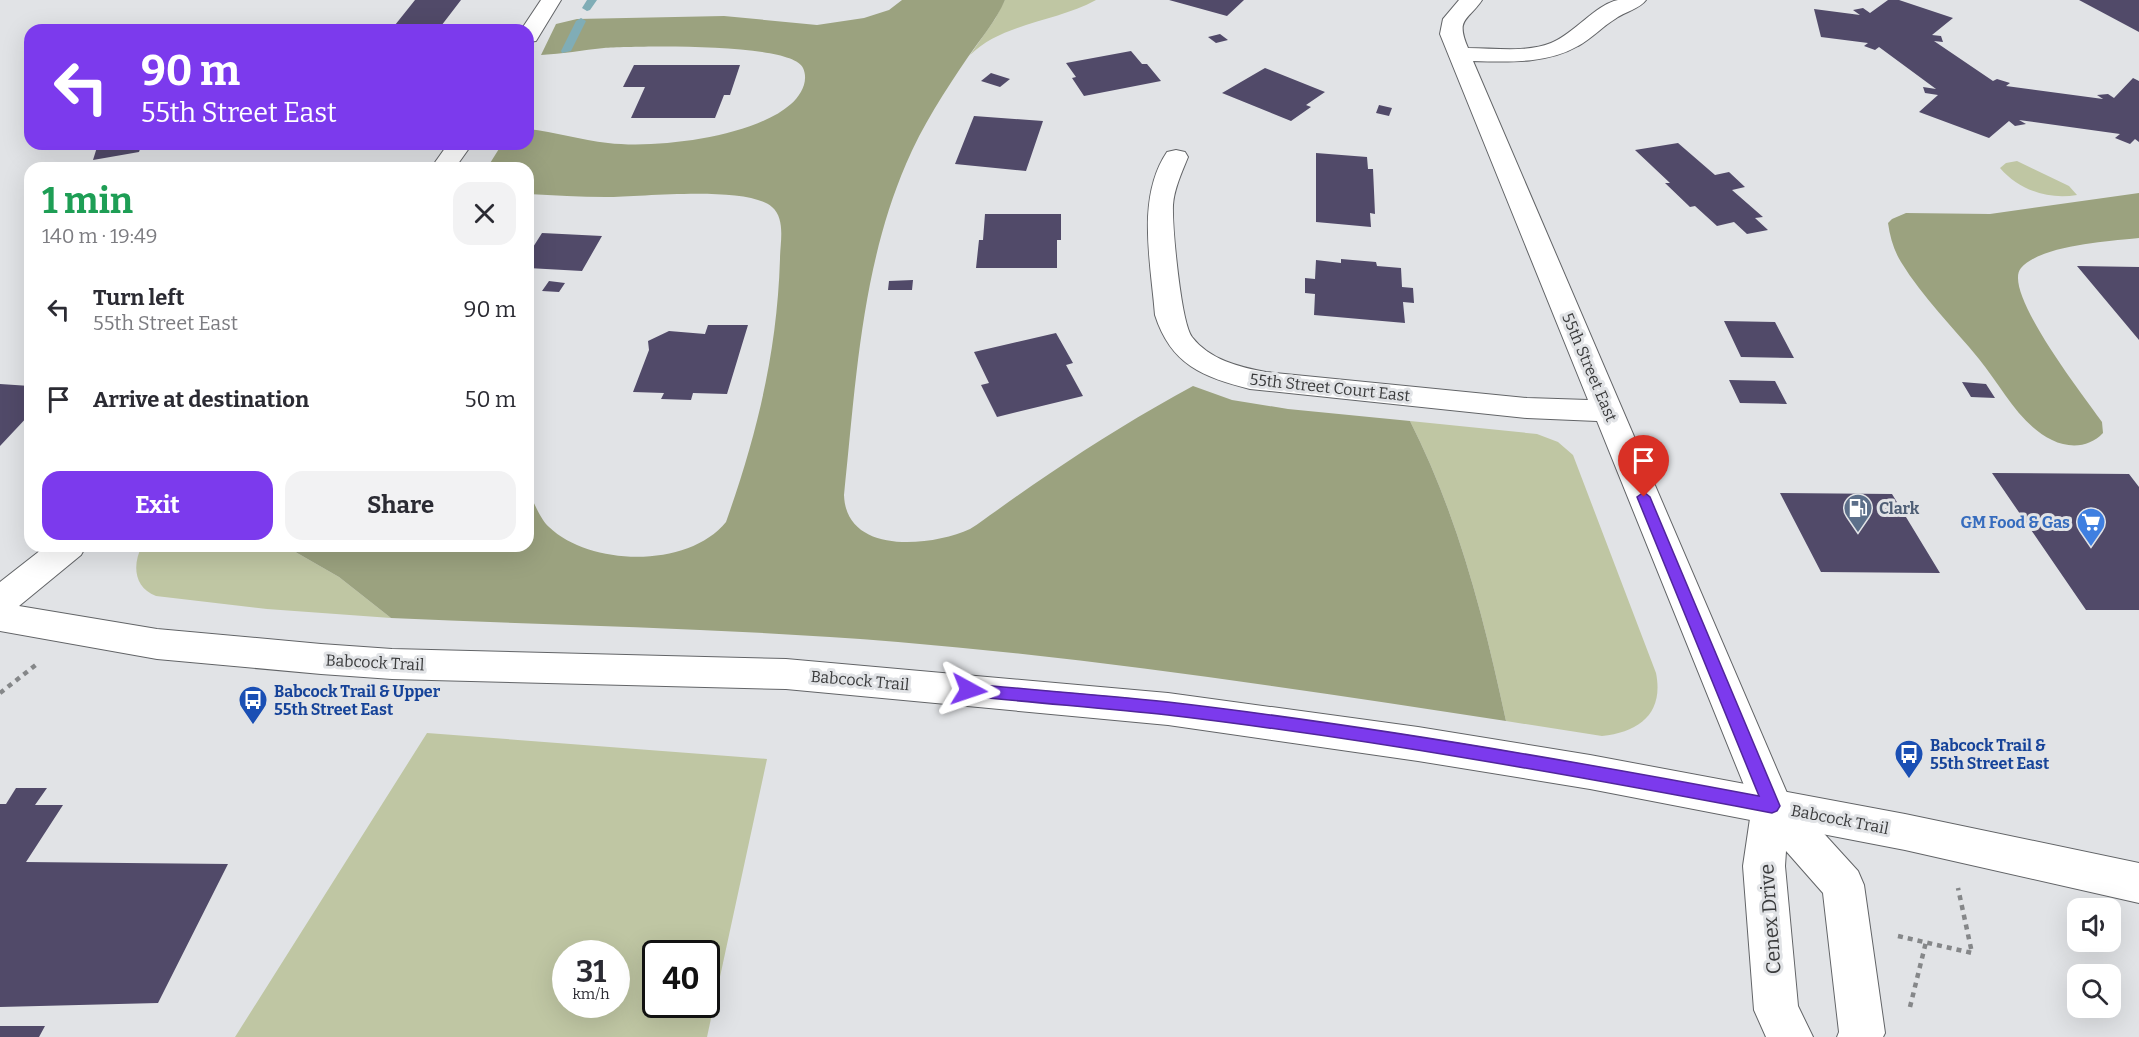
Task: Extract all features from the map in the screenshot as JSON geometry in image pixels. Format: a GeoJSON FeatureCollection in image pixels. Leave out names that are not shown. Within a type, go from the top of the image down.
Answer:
{"type":"FeatureCollection","features":[{"type":"Feature","properties":{"kind":"street"},"geometry":{"type":"LineString","coordinates":[[534,27],[551,0]]}},
{"type":"Feature","properties":{"kind":"street","name":"55th Street East"},"geometry":{"type":"LineString","coordinates":[[1472,0],[1456,14],[1452,22],[1451,34],[1772,806]]}},
{"type":"Feature","properties":{"kind":"street"},"geometry":{"type":"LineString","coordinates":[[1460,54],[1519,53],[1556,48],[1579,36],[1611,10],[1636,0]]}},
{"type":"Feature","properties":{"kind":"street","name":"55th Street Court East"},"geometry":{"type":"LineString","coordinates":[[1176,157],[1167,177],[1160,205],[1169,315],[1171,325],[1180,341],[1202,362],[1227,373],[1266,382],[1527,408],[1608,411]]}},
{"type":"Feature","properties":{"kind":"street"},"geometry":{"type":"LineString","coordinates":[[0,602],[62,552]]}},
{"type":"Feature","properties":{"kind":"street","name":"Babcock Trail"},"geometry":{"type":"LineString","coordinates":[[0,617],[158,644],[321,660],[786,674],[1159,708],[1508,758],[1772,806],[2139,883]]}},
{"type":"Feature","properties":{"kind":"street"},"geometry":{"type":"LineString","coordinates":[[1772,806],[1843,885],[1862,1033],[1860,1037]]}},
{"type":"Feature","properties":{"kind":"street","name":"Cenex Drive"},"geometry":{"type":"LineString","coordinates":[[1772,806],[1764,866],[1776,1010],[1790,1037]]}},
{"type":"Feature","properties":{"kind":"path"},"geometry":{"type":"LineString","coordinates":[[1947,841],[1972,953]]}},
{"type":"Feature","properties":{"kind":"path"},"geometry":{"type":"LineString","coordinates":[[1908,1015],[1926,942]]}},
{"type":"Feature","properties":{"kind":"green space"},"geometry":{"type":"Polygon","coordinates":[[[902,0],[1005,0],[993,22],[942,96],[919,136],[891,204],[879,244],[857,369],[844,495],[848,514],[859,528],[874,537],[913,542],[934,540],[970,529],[1084,451],[1193,386],[1232,400],[1288,409],[1410,421],[1442,493],[1468,568],[1506,721],[1202,676],[974,649],[771,633],[391,618],[339,577],[295,552],[534,552],[534,503],[546,524],[567,540],[589,550],[614,555],[639,557],[689,548],[709,537],[726,522],[756,425],[770,360],[778,294],[781,231],[776,212],[759,200],[718,194],[606,197],[534,194],[534,162],[491,162],[498,150],[534,150],[534,130],[598,142],[628,144],[678,142],[730,132],[754,125],[775,115],[795,100],[804,83],[803,68],[793,60],[743,50],[621,47],[541,55],[556,24],[577,19],[724,16],[817,25],[864,18],[889,10],[902,0]]]}},
{"type":"Feature","properties":{"kind":"green space"},"geometry":{"type":"Polygon","coordinates":[[[1005,0],[1096,0],[1013,29],[983,44],[970,55],[1005,0]]]}},
{"type":"Feature","properties":{"kind":"green space"},"geometry":{"type":"Polygon","coordinates":[[[2017,161],[2069,186],[2077,195],[2055,196],[2025,188],[2000,168],[2006,163],[2017,161]]]}},
{"type":"Feature","properties":{"kind":"green space"},"geometry":{"type":"Polygon","coordinates":[[[2139,193],[2139,238],[2059,249],[2031,260],[2021,268],[2018,280],[2023,299],[2034,321],[2064,369],[2102,422],[2103,433],[2086,444],[2059,443],[2040,433],[2020,415],[1979,359],[1919,288],[1896,253],[1888,223],[1906,213],[1990,214],[2139,193]]]}},
{"type":"Feature","properties":{"kind":"green space"},"geometry":{"type":"Polygon","coordinates":[[[1410,421],[1537,434],[1558,442],[1573,455],[1656,673],[1658,687],[1656,699],[1646,718],[1638,725],[1616,734],[1602,736],[1506,721],[1468,568],[1442,493],[1410,421]]]}},
{"type":"Feature","properties":{"kind":"green space"},"geometry":{"type":"Polygon","coordinates":[[[295,552],[339,577],[391,618],[267,609],[156,596],[139,582],[136,568],[139,553],[295,552]]]}},
{"type":"Feature","properties":{"kind":"green space"},"geometry":{"type":"Polygon","coordinates":[[[427,733],[767,759],[720,977],[720,940],[642,940],[642,1018],[711,1018],[707,1037],[235,1037],[427,733]]]}},
{"type":"Feature","properties":{"kind":"building"},"geometry":{"type":"Polygon","coordinates":[[[415,0],[461,0],[443,24],[396,24],[415,0]]]}},
{"type":"Feature","properties":{"kind":"building"},"geometry":{"type":"Polygon","coordinates":[[[1169,0],[1244,0],[1227,16],[1169,0]]]}},
{"type":"Feature","properties":{"kind":"building"},"geometry":{"type":"Polygon","coordinates":[[[1888,0],[1899,0],[1953,18],[1932,35],[1941,36],[1943,42],[1934,41],[1993,81],[1997,79],[2010,83],[2006,86],[2103,99],[2097,95],[2108,94],[2114,98],[2133,78],[2139,81],[2139,142],[2135,139],[2130,144],[2115,138],[2120,134],[2019,120],[2026,124],[2015,126],[2009,121],[1989,138],[1919,112],[1938,95],[1925,93],[1923,87],[1936,89],[1879,47],[1875,50],[1864,46],[1868,43],[1821,37],[1814,9],[1860,15],[1853,10],[1863,8],[1870,13],[1888,0]]]}},
{"type":"Feature","properties":{"kind":"building"},"geometry":{"type":"Polygon","coordinates":[[[2079,0],[2139,0],[2139,32],[2079,0]]]}},
{"type":"Feature","properties":{"kind":"building"},"geometry":{"type":"Polygon","coordinates":[[[1220,34],[1228,40],[1216,43],[1208,37],[1220,34]]]}},
{"type":"Feature","properties":{"kind":"building"},"geometry":{"type":"Polygon","coordinates":[[[1131,51],[1142,64],[1147,64],[1161,81],[1084,96],[1072,78],[1076,77],[1066,63],[1131,51]]]}},
{"type":"Feature","properties":{"kind":"building"},"geometry":{"type":"Polygon","coordinates":[[[634,65],[740,65],[730,95],[724,95],[715,118],[631,118],[645,87],[623,87],[634,65]]]}},
{"type":"Feature","properties":{"kind":"building"},"geometry":{"type":"Polygon","coordinates":[[[1265,68],[1325,92],[1306,105],[1311,107],[1291,121],[1222,93],[1265,68]]]}},
{"type":"Feature","properties":{"kind":"building"},"geometry":{"type":"Polygon","coordinates":[[[991,73],[1010,79],[1000,87],[981,81],[991,73]]]}},
{"type":"Feature","properties":{"kind":"building"},"geometry":{"type":"Polygon","coordinates":[[[1379,105],[1392,108],[1389,116],[1376,113],[1379,105]]]}},
{"type":"Feature","properties":{"kind":"building"},"geometry":{"type":"Polygon","coordinates":[[[974,116],[1043,121],[1026,171],[955,164],[974,116]]]}},
{"type":"Feature","properties":{"kind":"building"},"geometry":{"type":"Polygon","coordinates":[[[1678,143],[1715,175],[1729,172],[1745,187],[1732,190],[1763,217],[1755,218],[1768,230],[1747,234],[1734,222],[1717,226],[1695,206],[1690,207],[1665,183],[1670,183],[1635,150],[1678,143]]]}},
{"type":"Feature","properties":{"kind":"building"},"geometry":{"type":"Polygon","coordinates":[[[96,150],[140,150],[139,152],[93,160],[96,150]]]}},
{"type":"Feature","properties":{"kind":"building"},"geometry":{"type":"Polygon","coordinates":[[[1316,153],[1367,157],[1368,169],[1373,169],[1375,214],[1370,213],[1371,227],[1316,222],[1316,153]]]}},
{"type":"Feature","properties":{"kind":"building"},"geometry":{"type":"Polygon","coordinates":[[[985,214],[1061,214],[1061,240],[1057,240],[1057,268],[976,268],[979,240],[983,240],[985,214]]]}},
{"type":"Feature","properties":{"kind":"building"},"geometry":{"type":"Polygon","coordinates":[[[542,233],[602,236],[582,271],[534,268],[534,246],[542,233]]]}},
{"type":"Feature","properties":{"kind":"building"},"geometry":{"type":"Polygon","coordinates":[[[1341,259],[1376,262],[1377,266],[1401,268],[1402,287],[1413,288],[1414,303],[1403,302],[1405,323],[1314,315],[1315,294],[1305,293],[1305,278],[1315,279],[1316,260],[1341,263],[1341,259]]]}},
{"type":"Feature","properties":{"kind":"building"},"geometry":{"type":"Polygon","coordinates":[[[2077,266],[2139,267],[2139,340],[2077,266]]]}},
{"type":"Feature","properties":{"kind":"building"},"geometry":{"type":"Polygon","coordinates":[[[913,280],[912,290],[888,290],[889,281],[913,280]]]}},
{"type":"Feature","properties":{"kind":"building"},"geometry":{"type":"Polygon","coordinates":[[[549,281],[565,283],[559,292],[542,291],[549,281]]]}},
{"type":"Feature","properties":{"kind":"building"},"geometry":{"type":"Polygon","coordinates":[[[1724,321],[1775,322],[1794,358],[1741,357],[1724,321]]]}},
{"type":"Feature","properties":{"kind":"building"},"geometry":{"type":"Polygon","coordinates":[[[708,325],[748,325],[727,394],[693,393],[691,400],[661,399],[664,393],[633,392],[649,350],[648,341],[669,331],[705,334],[708,325]]]}},
{"type":"Feature","properties":{"kind":"building"},"geometry":{"type":"Polygon","coordinates":[[[1056,333],[1073,363],[1066,365],[1083,396],[997,417],[981,385],[989,383],[974,352],[1056,333]]]}},
{"type":"Feature","properties":{"kind":"building"},"geometry":{"type":"Polygon","coordinates":[[[1729,380],[1775,381],[1787,404],[1740,403],[1729,380]]]}},
{"type":"Feature","properties":{"kind":"building"},"geometry":{"type":"Polygon","coordinates":[[[1962,382],[1986,384],[1995,398],[1971,397],[1962,382]]]}},
{"type":"Feature","properties":{"kind":"building"},"geometry":{"type":"Polygon","coordinates":[[[0,384],[24,386],[24,420],[0,446],[0,384]]]}},
{"type":"Feature","properties":{"kind":"building","name":"GM Food & Gas"},"geometry":{"type":"Polygon","coordinates":[[[1992,473],[2129,474],[2139,487],[2139,610],[2086,610],[1992,473]]]}},
{"type":"Feature","properties":{"kind":"building","name":"Clark"},"geometry":{"type":"Polygon","coordinates":[[[1780,493],[1892,494],[1940,573],[1821,572],[1780,493]]]}},
{"type":"Feature","properties":{"kind":"building"},"geometry":{"type":"Polygon","coordinates":[[[16,788],[47,788],[35,805],[63,805],[26,862],[228,864],[158,1003],[0,1007],[0,804],[6,804],[16,788]]]}},
{"type":"Feature","properties":{"kind":"building"},"geometry":{"type":"Polygon","coordinates":[[[0,1026],[45,1026],[39,1037],[0,1037],[0,1026]]]}},
{"type":"Feature","properties":{"kind":"waterway"},"geometry":{"type":"LineString","coordinates":[[587,8],[592,0]]}},
{"type":"Feature","properties":{"kind":"waterway"},"geometry":{"type":"LineString","coordinates":[[566,51],[581,21]]}},
{"type":"Feature","properties":{"kind":"place","name":"Clark"},"geometry":{"type":"Point","coordinates":[1858,534]}},
{"type":"Feature","properties":{"kind":"place","name":"GM Food & Gas"},"geometry":{"type":"Point","coordinates":[2091,548]}},
{"type":"Feature","properties":{"kind":"place","name":"Babcock Trail & Upper 55th Street East"},"geometry":{"type":"Point","coordinates":[253,726]}},
{"type":"Feature","properties":{"kind":"place","name":"Babcock Trail & 55th Street East"},"geometry":{"type":"Point","coordinates":[1909,780]}},
{"type":"Feature","properties":{"kind":"route"},"geometry":{"type":"LineString","coordinates":[[969,690],[1168,709],[1344,733],[1590,772],[1772,806],[1644,497]]}}]}
